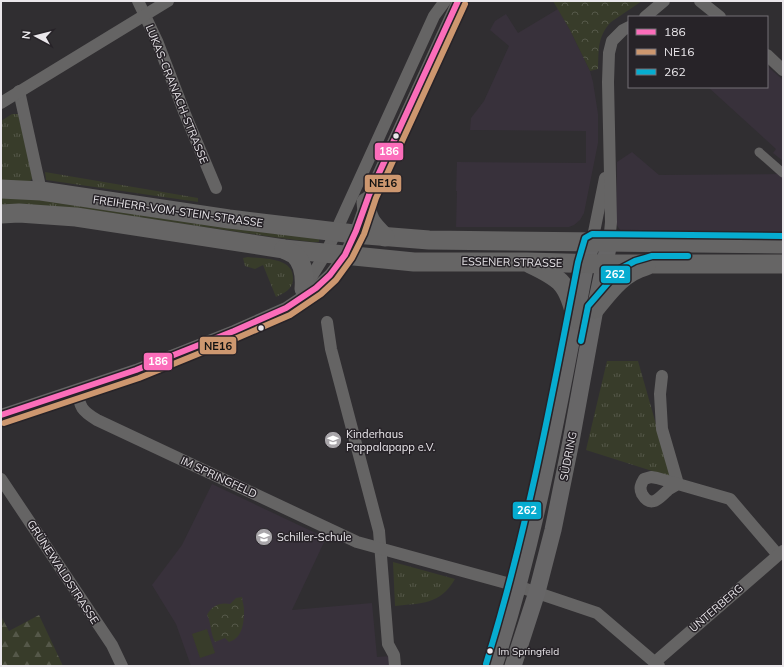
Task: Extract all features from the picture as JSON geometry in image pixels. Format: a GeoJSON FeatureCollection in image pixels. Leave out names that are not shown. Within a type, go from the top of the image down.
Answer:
{"type":"FeatureCollection","features":[{"type":"Feature","properties":{"kind":"main road","name":"FREIHERR-VOM-STEIN-STRASSE"},"geometry":{"type":"LineString","coordinates":[[1,189],[41,191],[229,219],[349,232]]}},
{"type":"Feature","properties":{"kind":"main road"},"geometry":{"type":"LineString","coordinates":[[366,202],[366,214],[374,226],[385,237]]}},
{"type":"Feature","properties":{"kind":"main road","name":"FREIHERR-VOM-STEIN-STRASSE"},"geometry":{"type":"LineString","coordinates":[[1,214],[19,213],[76,217],[284,249],[345,255]]}},
{"type":"Feature","properties":{"kind":"main road","name":"ESSENER STRASSE"},"geometry":{"type":"LineString","coordinates":[[349,232],[385,237],[429,240],[783,244]]}},
{"type":"Feature","properties":{"kind":"main road","name":"SÜDRING"},"geometry":{"type":"LineString","coordinates":[[494,666],[539,502],[586,263],[601,242]]}},
{"type":"Feature","properties":{"kind":"main road","name":"SÜDRING"},"geometry":{"type":"LineString","coordinates":[[513,666],[537,592],[562,488],[595,309],[605,264],[601,242]]}},
{"type":"Feature","properties":{"kind":"main road"},"geometry":{"type":"LineString","coordinates":[[284,249],[296,255],[302,265],[305,276],[304,288]]}},
{"type":"Feature","properties":{"kind":"main road","name":"ESSENER STRASSE"},"geometry":{"type":"LineString","coordinates":[[345,255],[414,262],[783,264]]}},
{"type":"Feature","properties":{"kind":"main road"},"geometry":{"type":"LineString","coordinates":[[526,262],[553,276],[563,284],[568,293],[576,319]]}},
{"type":"Feature","properties":{"kind":"main road"},"geometry":{"type":"LineString","coordinates":[[595,309],[625,276],[638,268],[653,264]]}},
{"type":"Feature","properties":{"kind":"street","name":"LUKAS-CRANACH-STRASSE"},"geometry":{"type":"LineString","coordinates":[[138,1],[157,41],[185,114],[216,188]]}},
{"type":"Feature","properties":{"kind":"street"},"geometry":{"type":"LineString","coordinates":[[1,102],[168,1]]}},
{"type":"Feature","properties":{"kind":"street"},"geometry":{"type":"LineString","coordinates":[[1,414],[136,370],[234,331],[286,308],[316,288],[330,275],[345,255],[349,232],[434,16],[445,1]]}},
{"type":"Feature","properties":{"kind":"street"},"geometry":{"type":"LineString","coordinates":[[286,308],[304,288],[326,253],[349,232],[366,202],[458,1]]}},
{"type":"Feature","properties":{"kind":"street"},"geometry":{"type":"LineString","coordinates":[[646,16],[664,1]]}},
{"type":"Feature","properties":{"kind":"street"},"geometry":{"type":"LineString","coordinates":[[700,1],[719,16]]}},
{"type":"Feature","properties":{"kind":"street"},"geometry":{"type":"LineString","coordinates":[[601,242],[611,222],[609,53],[612,41],[626,28]]}},
{"type":"Feature","properties":{"kind":"street"},"geometry":{"type":"LineString","coordinates":[[768,56],[783,70]]}},
{"type":"Feature","properties":{"kind":"street"},"geometry":{"type":"LineString","coordinates":[[20,91],[41,191]]}},
{"type":"Feature","properties":{"kind":"street"},"geometry":{"type":"LineString","coordinates":[[759,152],[783,173]]}},
{"type":"Feature","properties":{"kind":"street"},"geometry":{"type":"LineString","coordinates":[[601,242],[610,155]]}},
{"type":"Feature","properties":{"kind":"street"},"geometry":{"type":"LineString","coordinates":[[327,322],[333,356],[379,531],[388,644],[394,655],[395,666]]}},
{"type":"Feature","properties":{"kind":"street","name":"UNTERBERG"},"geometry":{"type":"LineString","coordinates":[[657,664],[781,553],[730,500],[678,484],[662,429],[660,394],[662,376]]}},
{"type":"Feature","properties":{"kind":"street","name":"IM SPRINGFELD"},"geometry":{"type":"LineString","coordinates":[[78,390],[79,402],[82,408],[86,413],[98,420],[357,542],[517,586],[597,613],[657,664]]}},
{"type":"Feature","properties":{"kind":"street","name":"GRÜNEWALDSTRASSE"},"geometry":{"type":"LineString","coordinates":[[1,479],[112,645],[122,666]]}},
{"type":"Feature","properties":{"kind":"shaded area"},"geometry":{"type":"Polygon","coordinates":[[[558,9],[590,71],[598,114],[598,143],[584,213],[580,220],[569,227],[456,227],[457,162],[586,163],[586,131],[470,130],[471,118],[484,101],[509,46],[490,30],[495,21],[506,14],[518,33],[558,9]]]}},
{"type":"Feature","properties":{"kind":"shaded area"},"geometry":{"type":"Polygon","coordinates":[[[768,67],[783,80],[783,161],[773,153],[776,149],[709,88],[768,88],[768,67]]]}},
{"type":"Feature","properties":{"kind":"shaded area"},"geometry":{"type":"Polygon","coordinates":[[[632,152],[659,175],[783,174],[783,236],[625,233],[620,230],[616,224],[617,162],[632,152]]]}},
{"type":"Feature","properties":{"kind":"shaded area"},"geometry":{"type":"Polygon","coordinates":[[[212,484],[326,538],[292,610],[372,603],[377,657],[391,656],[391,666],[191,666],[176,624],[152,585],[182,545],[212,484]]]}},
{"type":"Feature","properties":{"kind":"green space"},"geometry":{"type":"Polygon","coordinates":[[[553,1],[642,1],[611,22],[606,28],[601,38],[598,69],[590,71],[570,30],[553,1]]]}},
{"type":"Feature","properties":{"kind":"green space"},"geometry":{"type":"Polygon","coordinates":[[[12,114],[18,114],[34,176],[28,184],[1,184],[1,121],[12,114]]]}},
{"type":"Feature","properties":{"kind":"green space"},"geometry":{"type":"Polygon","coordinates":[[[45,172],[198,198],[198,202],[46,180],[45,172]]]}},
{"type":"Feature","properties":{"kind":"green space"},"geometry":{"type":"Polygon","coordinates":[[[1,195],[319,239],[319,242],[273,237],[86,210],[1,207],[1,195]]]}},
{"type":"Feature","properties":{"kind":"green space"},"geometry":{"type":"Polygon","coordinates":[[[243,258],[269,259],[284,263],[292,272],[293,280],[291,286],[287,291],[276,297],[263,265],[255,269],[245,266],[243,258]]]}},
{"type":"Feature","properties":{"kind":"green space"},"geometry":{"type":"Polygon","coordinates":[[[607,361],[638,361],[671,477],[586,450],[607,361]]]}},
{"type":"Feature","properties":{"kind":"green space"},"geometry":{"type":"Polygon","coordinates":[[[393,562],[455,579],[443,594],[436,598],[421,603],[395,606],[393,562]]]}},
{"type":"Feature","properties":{"kind":"green space"},"geometry":{"type":"Polygon","coordinates":[[[242,597],[244,615],[240,633],[234,640],[229,642],[225,638],[215,642],[207,615],[216,605],[230,604],[236,598],[242,597]]]}},
{"type":"Feature","properties":{"kind":"green space"},"geometry":{"type":"Polygon","coordinates":[[[39,615],[63,666],[1,666],[1,616],[9,631],[39,615]]]}},
{"type":"Feature","properties":{"kind":"green space"},"geometry":{"type":"Polygon","coordinates":[[[207,629],[215,653],[200,658],[192,634],[207,629]]]}},
{"type":"Feature","properties":{"kind":"transit line","name":"186"},"geometry":{"type":"LineString","coordinates":[[1,415],[136,370],[234,331],[286,308],[316,288],[330,275],[345,255],[356,231],[369,195],[458,1]]}},
{"type":"Feature","properties":{"kind":"transit line","name":"NE16"},"geometry":{"type":"LineString","coordinates":[[4,423],[139,378],[290,315],[321,294],[336,280],[352,258],[364,234],[376,198],[465,4]]}},
{"type":"Feature","properties":{"kind":"transit line","name":"262"},"geometry":{"type":"LineString","coordinates":[[486,664],[501,614],[538,464],[578,262],[585,238],[592,234],[783,236]]}},
{"type":"Feature","properties":{"kind":"transit line","name":"262"},"geometry":{"type":"LineString","coordinates":[[581,341],[588,306],[620,269],[635,261],[652,256],[688,256]]}},
{"type":"Feature","properties":{"kind":"place","name":"Kinderhaus Pappalapapp e.V."},"geometry":{"type":"Point","coordinates":[333,440]}},
{"type":"Feature","properties":{"kind":"place","name":"Schiller-Schule"},"geometry":{"type":"Point","coordinates":[264,537]}},
{"type":"Feature","properties":{"kind":"place","name":"Im Springfeld"},"geometry":{"type":"Point","coordinates":[490,651]}}]}
